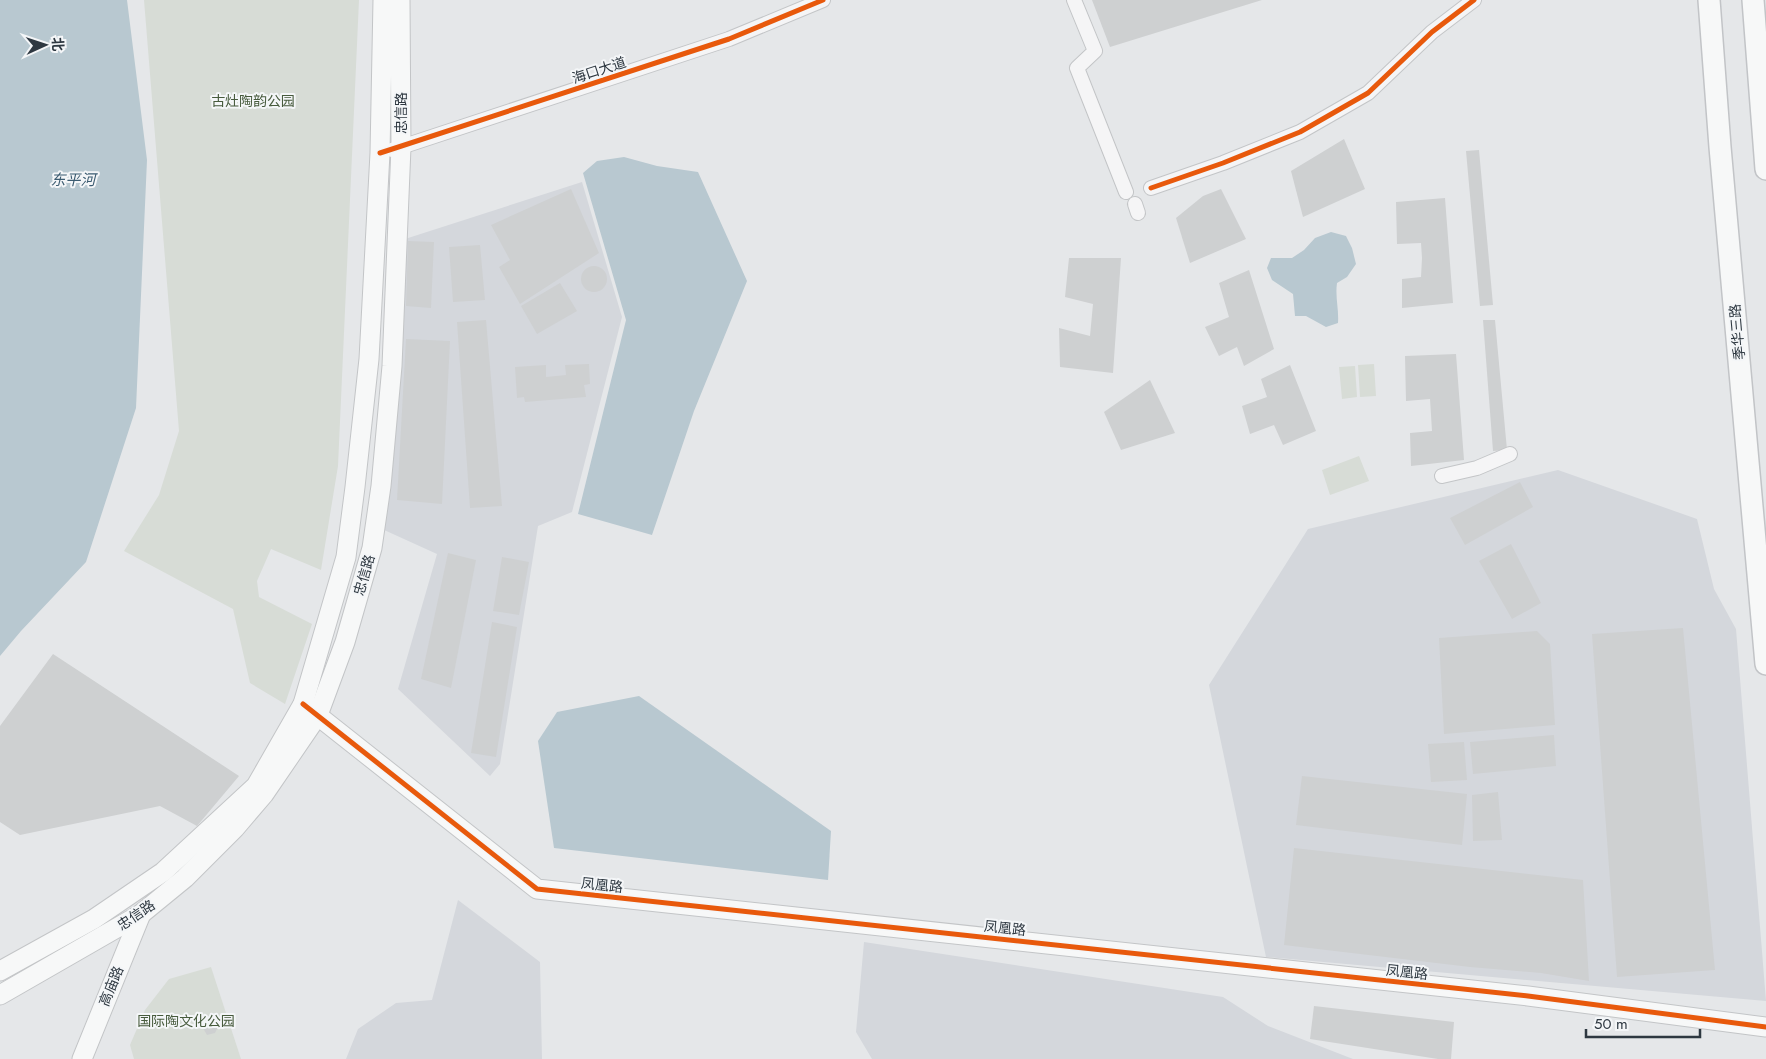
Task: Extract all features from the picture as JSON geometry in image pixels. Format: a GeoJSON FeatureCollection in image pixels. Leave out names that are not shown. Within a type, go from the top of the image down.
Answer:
{"type":"FeatureCollection","features":[{"type":"Feature","properties":{"kind":"main road","name":"忠信路"},"geometry":{"type":"LineString","coordinates":[[0,971],[94,919],[163,872],[256,786],[304,704],[346,557],[369,359],[380,154],[383,0]]}},
{"type":"Feature","properties":{"kind":"main road","name":"忠信路"},"geometry":{"type":"LineString","coordinates":[[0,995],[141,914],[185,878],[235,828],[264,794],[318,715],[345,642],[372,548],[381,486],[392,366],[401,147],[400,0]]}},
{"type":"Feature","properties":{"kind":"main road","name":"季华三路"},"geometry":{"type":"LineString","coordinates":[[1710,0],[1720,147],[1766,664]]}},
{"type":"Feature","properties":{"kind":"main road"},"geometry":{"type":"LineString","coordinates":[[1753,0],[1766,169]]}},
{"type":"Feature","properties":{"kind":"main road","name":"凤凰路"},"geometry":{"type":"LineString","coordinates":[[304,704],[537,889],[1519,995],[1766,1027]]}},
{"type":"Feature","properties":{"kind":"main road","name":"高庙路"},"geometry":{"type":"LineString","coordinates":[[82,1059],[141,914]]}},
{"type":"Feature","properties":{"kind":"street","name":"海口大道"},"geometry":{"type":"LineString","coordinates":[[380,154],[728,40],[823,0]]}},
{"type":"Feature","properties":{"kind":"street"},"geometry":{"type":"LineString","coordinates":[[1074,0],[1095,51],[1078,68],[1126,192]]}},
{"type":"Feature","properties":{"kind":"street"},"geometry":{"type":"LineString","coordinates":[[1152,188],[1223,163],[1300,132],[1368,93],[1432,32],[1474,0]]}},
{"type":"Feature","properties":{"kind":"street"},"geometry":{"type":"LineString","coordinates":[[1442,476],[1477,468],[1510,454]]}},
{"type":"Feature","properties":{"kind":"shaded area"},"geometry":{"type":"Polygon","coordinates":[[[582,182],[622,317],[572,512],[538,526],[500,764],[490,776],[398,689],[437,554],[382,529],[405,239],[582,182]]]}},
{"type":"Feature","properties":{"kind":"shaded area"},"geometry":{"type":"Polygon","coordinates":[[[1558,470],[1697,519],[1714,589],[1736,629],[1766,1001],[1266,957],[1209,685],[1308,529],[1558,470]]]}},
{"type":"Feature","properties":{"kind":"shaded area"},"geometry":{"type":"Polygon","coordinates":[[[458,900],[540,962],[542,1059],[346,1059],[358,1029],[396,1003],[432,1000],[458,900]]]}},
{"type":"Feature","properties":{"kind":"shaded area"},"geometry":{"type":"Polygon","coordinates":[[[864,942],[1223,997],[1268,1026],[1353,1059],[872,1059],[856,1032],[864,942]]]}},
{"type":"Feature","properties":{"kind":"green space","name":"古灶陶韵公园"},"geometry":{"type":"Polygon","coordinates":[[[144,0],[359,0],[338,466],[321,570],[271,549],[257,581],[259,597],[312,624],[285,704],[250,683],[233,609],[124,551],[159,495],[179,431],[144,0]]]}},
{"type":"Feature","properties":{"kind":"green space"},"geometry":{"type":"Polygon","coordinates":[[[1374,364],[1376,396],[1360,397],[1358,365],[1374,364]]]}},
{"type":"Feature","properties":{"kind":"green space"},"geometry":{"type":"Polygon","coordinates":[[[1355,366],[1357,397],[1342,399],[1339,367],[1355,366]]]}},
{"type":"Feature","properties":{"kind":"green space"},"geometry":{"type":"Polygon","coordinates":[[[1359,456],[1369,481],[1330,495],[1322,470],[1359,456]]]}},
{"type":"Feature","properties":{"kind":"green space","name":"国际陶文化公园"},"geometry":{"type":"Polygon","coordinates":[[[211,967],[241,1059],[134,1059],[130,1045],[145,1010],[169,979],[211,967]]]}},
{"type":"Feature","properties":{"kind":"water","name":"东平河"},"geometry":{"type":"Polygon","coordinates":[[[0,0],[127,0],[147,160],[136,408],[86,562],[0,656],[0,0]]]}},
{"type":"Feature","properties":{"kind":"water"},"geometry":{"type":"Polygon","coordinates":[[[624,157],[657,166],[698,172],[747,281],[694,411],[652,535],[578,514],[626,320],[583,173],[597,161],[624,157]]]}},
{"type":"Feature","properties":{"kind":"water"},"geometry":{"type":"Polygon","coordinates":[[[1331,232],[1346,236],[1352,248],[1356,264],[1347,277],[1337,283],[1338,323],[1326,327],[1306,316],[1295,316],[1293,294],[1272,280],[1267,268],[1271,258],[1292,258],[1304,250],[1315,238],[1331,232]]]}},
{"type":"Feature","properties":{"kind":"water"},"geometry":{"type":"Polygon","coordinates":[[[639,696],[831,831],[828,880],[554,848],[538,741],[557,712],[639,696]]]}},
{"type":"Feature","properties":{"kind":"building"},"geometry":{"type":"Polygon","coordinates":[[[1092,0],[1262,0],[1110,47],[1092,0]]]}},
{"type":"Feature","properties":{"kind":"building"},"geometry":{"type":"Polygon","coordinates":[[[1344,139],[1365,189],[1303,217],[1291,171],[1344,139]]]}},
{"type":"Feature","properties":{"kind":"building"},"geometry":{"type":"Polygon","coordinates":[[[1479,150],[1493,305],[1480,306],[1466,151],[1479,150]]]}},
{"type":"Feature","properties":{"kind":"building"},"geometry":{"type":"Polygon","coordinates":[[[571,189],[599,253],[520,304],[499,267],[510,260],[491,225],[571,189]]]}},
{"type":"Feature","properties":{"kind":"building"},"geometry":{"type":"Polygon","coordinates":[[[1221,189],[1246,239],[1190,263],[1176,218],[1203,196],[1221,189]]]}},
{"type":"Feature","properties":{"kind":"building"},"geometry":{"type":"Polygon","coordinates":[[[1445,198],[1453,303],[1402,308],[1402,279],[1421,277],[1422,258],[1421,243],[1397,244],[1396,202],[1445,198]]]}},
{"type":"Feature","properties":{"kind":"building"},"geometry":{"type":"Polygon","coordinates":[[[408,241],[434,242],[431,308],[406,306],[408,241]]]}},
{"type":"Feature","properties":{"kind":"building"},"geometry":{"type":"Polygon","coordinates":[[[480,245],[485,300],[453,302],[449,247],[480,245]]]}},
{"type":"Feature","properties":{"kind":"building"},"geometry":{"type":"Polygon","coordinates":[[[1069,258],[1121,258],[1113,373],[1060,367],[1059,328],[1090,336],[1093,304],[1065,297],[1069,258]]]}},
{"type":"Feature","properties":{"kind":"building"},"geometry":{"type":"Polygon","coordinates":[[[594,266],[604,269],[607,279],[604,289],[594,292],[584,289],[581,279],[584,269],[594,266]]]}},
{"type":"Feature","properties":{"kind":"building"},"geometry":{"type":"Polygon","coordinates":[[[1249,270],[1274,349],[1244,366],[1237,347],[1219,356],[1205,327],[1229,317],[1219,283],[1249,270]]]}},
{"type":"Feature","properties":{"kind":"building"},"geometry":{"type":"Polygon","coordinates":[[[560,283],[577,311],[537,334],[521,306],[560,283]]]}},
{"type":"Feature","properties":{"kind":"building"},"geometry":{"type":"Polygon","coordinates":[[[486,320],[502,506],[470,508],[457,322],[486,320]]]}},
{"type":"Feature","properties":{"kind":"building"},"geometry":{"type":"Polygon","coordinates":[[[1483,320],[1495,320],[1507,450],[1493,451],[1483,320]]]}},
{"type":"Feature","properties":{"kind":"building"},"geometry":{"type":"Polygon","coordinates":[[[406,339],[450,341],[442,504],[397,500],[406,339]]]}},
{"type":"Feature","properties":{"kind":"building"},"geometry":{"type":"Polygon","coordinates":[[[1456,354],[1464,460],[1411,466],[1410,433],[1432,431],[1430,399],[1406,401],[1405,356],[1456,354]]]}},
{"type":"Feature","properties":{"kind":"building"},"geometry":{"type":"Polygon","coordinates":[[[589,364],[590,384],[584,385],[586,397],[525,402],[524,397],[517,398],[515,367],[546,365],[546,377],[566,375],[565,365],[589,364]]]}},
{"type":"Feature","properties":{"kind":"building"},"geometry":{"type":"Polygon","coordinates":[[[1290,365],[1316,431],[1283,445],[1274,425],[1250,434],[1242,406],[1267,397],[1261,379],[1290,365]]]}},
{"type":"Feature","properties":{"kind":"building"},"geometry":{"type":"Polygon","coordinates":[[[1150,380],[1175,433],[1121,450],[1104,412],[1150,380]]]}},
{"type":"Feature","properties":{"kind":"building"},"geometry":{"type":"Polygon","coordinates":[[[1520,482],[1533,507],[1465,545],[1450,518],[1520,482]]]}},
{"type":"Feature","properties":{"kind":"building"},"geometry":{"type":"Polygon","coordinates":[[[1511,544],[1541,603],[1512,619],[1479,561],[1511,544]]]}},
{"type":"Feature","properties":{"kind":"building"},"geometry":{"type":"Polygon","coordinates":[[[448,553],[476,560],[451,688],[421,679],[448,553]]]}},
{"type":"Feature","properties":{"kind":"building"},"geometry":{"type":"Polygon","coordinates":[[[502,557],[529,562],[519,615],[493,611],[502,557]]]}},
{"type":"Feature","properties":{"kind":"building"},"geometry":{"type":"Polygon","coordinates":[[[492,622],[517,627],[496,757],[471,753],[492,622]]]}},
{"type":"Feature","properties":{"kind":"building"},"geometry":{"type":"Polygon","coordinates":[[[1683,628],[1715,970],[1617,977],[1592,634],[1683,628]]]}},
{"type":"Feature","properties":{"kind":"building"},"geometry":{"type":"Polygon","coordinates":[[[1537,631],[1550,644],[1555,725],[1444,734],[1439,638],[1537,631]]]}},
{"type":"Feature","properties":{"kind":"building"},"geometry":{"type":"Polygon","coordinates":[[[53,654],[239,776],[197,826],[160,806],[20,835],[0,822],[0,726],[53,654]]]}},
{"type":"Feature","properties":{"kind":"building"},"geometry":{"type":"Polygon","coordinates":[[[1554,735],[1556,766],[1473,774],[1470,742],[1554,735]]]}},
{"type":"Feature","properties":{"kind":"building"},"geometry":{"type":"Polygon","coordinates":[[[1464,742],[1467,780],[1431,782],[1428,744],[1464,742]]]}},
{"type":"Feature","properties":{"kind":"building"},"geometry":{"type":"Polygon","coordinates":[[[1302,776],[1467,794],[1462,845],[1296,825],[1302,776]]]}},
{"type":"Feature","properties":{"kind":"building"},"geometry":{"type":"Polygon","coordinates":[[[1498,792],[1502,840],[1473,841],[1472,795],[1498,792]]]}},
{"type":"Feature","properties":{"kind":"building"},"geometry":{"type":"Polygon","coordinates":[[[1294,848],[1583,880],[1589,981],[1541,973],[1470,967],[1284,945],[1294,848]]]}},
{"type":"Feature","properties":{"kind":"building"},"geometry":{"type":"Polygon","coordinates":[[[1314,1006],[1454,1022],[1451,1059],[1438,1059],[1310,1039],[1314,1006]]]}},
{"type":"Feature","properties":{"kind":"building"},"geometry":{"type":"Polygon","coordinates":[[[214,1019],[219,1025],[215,1033],[207,1035],[203,1028],[206,1020],[214,1019]]]}},
{"type":"Feature","properties":{"kind":"cycle path"},"geometry":{"type":"LineString","coordinates":[[380,153],[729,39],[823,0]]}},
{"type":"Feature","properties":{"kind":"cycle path"},"geometry":{"type":"LineString","coordinates":[[1151,188],[1223,163],[1300,132],[1368,93],[1432,32],[1474,0]]}},
{"type":"Feature","properties":{"kind":"cycle path"},"geometry":{"type":"LineString","coordinates":[[303,704],[537,889],[1528,996],[1766,1027]]}}]}
